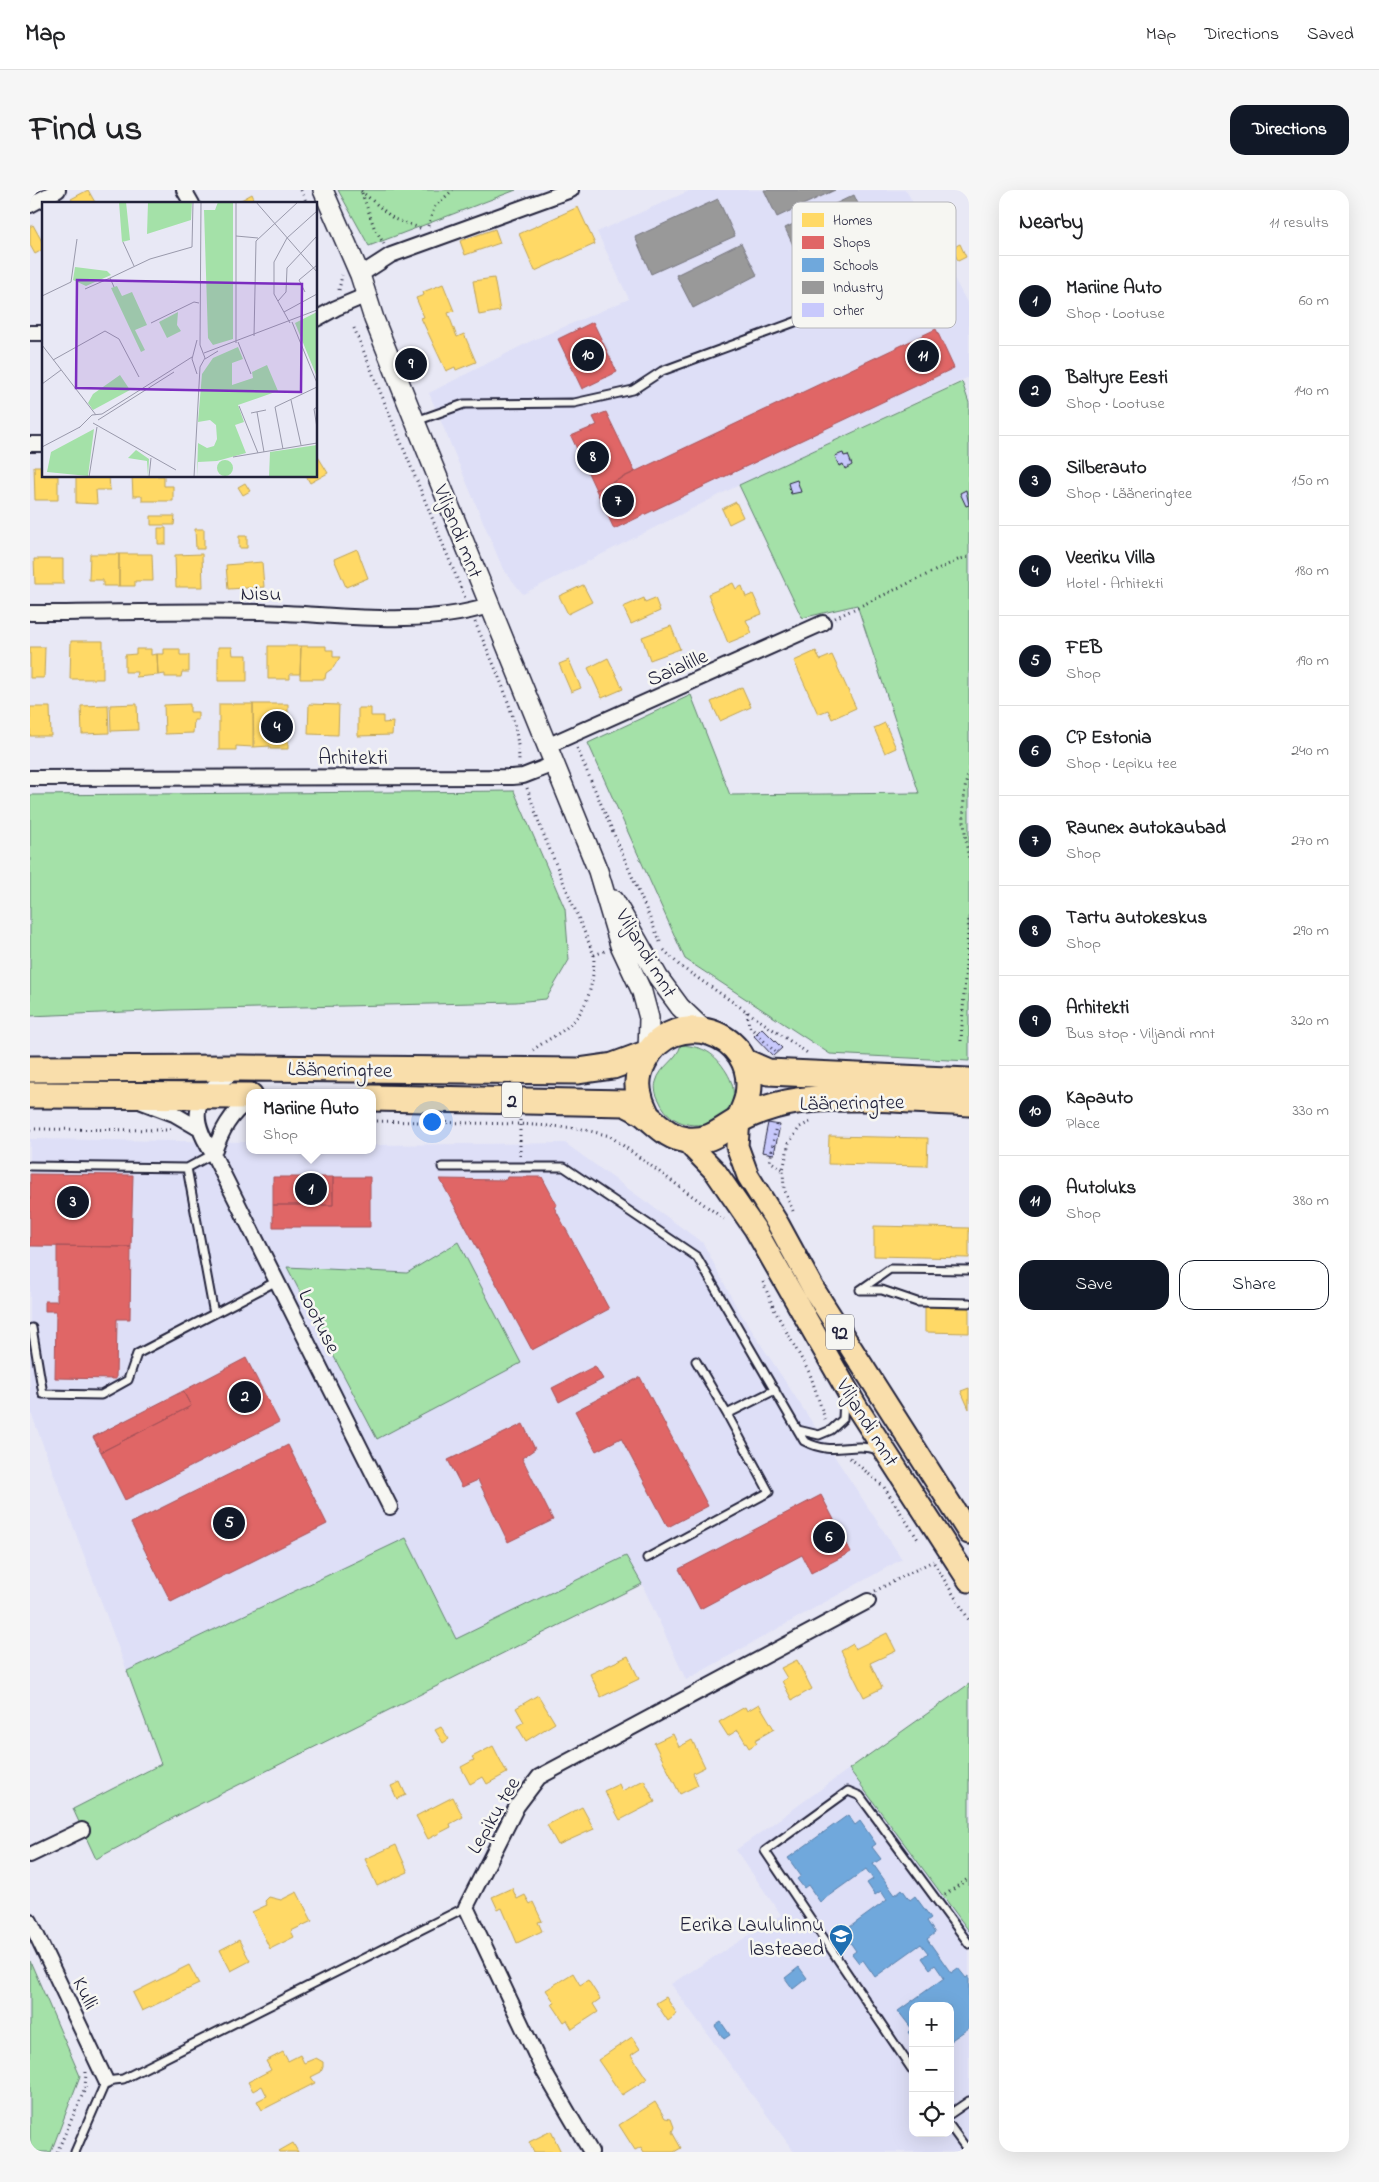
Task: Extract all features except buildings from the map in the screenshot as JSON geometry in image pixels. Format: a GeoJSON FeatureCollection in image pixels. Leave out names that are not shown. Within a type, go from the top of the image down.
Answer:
{"type":"FeatureCollection","features":[{"type":"Feature","properties":{"kind":"highway","name":"Lääneringtee"},"geometry":{"type":"LineString","coordinates":[[739,1120],[748,1096],[749,1080],[745,1062],[730,1042],[719,1035],[704,1030],[688,1029],[660,1040],[648,1053],[640,1068],[638,1082],[640,1098],[648,1116],[658,1128],[672,1136],[685,1140],[708,1138],[720,1133],[739,1120],[767,1109],[796,1101],[840,1098],[969,1103]]}},
{"type":"Feature","properties":{"kind":"highway","name":"Lääneringtee"},"geometry":{"type":"LineString","coordinates":[[30,1069],[241,1068],[578,1071],[614,1066],[648,1053]]}},
{"type":"Feature","properties":{"kind":"highway","name":"Lääneringtee"},"geometry":{"type":"LineString","coordinates":[[745,1062],[768,1072],[969,1081]]}},
{"type":"Feature","properties":{"kind":"highway"},"geometry":{"type":"LineString","coordinates":[[30,1095],[246,1096]]}},
{"type":"Feature","properties":{"kind":"highway","name":"Lääneringtee"},"geometry":{"type":"LineString","coordinates":[[376,1098],[625,1103],[648,1116]]}},
{"type":"Feature","properties":{"kind":"main road","name":"Viljandi mnt"},"geometry":{"type":"LineString","coordinates":[[739,1120],[738,1146],[748,1176],[778,1224],[819,1298],[969,1533]]}},
{"type":"Feature","properties":{"kind":"main road","name":"Viljandi mnt"},"geometry":{"type":"LineString","coordinates":[[685,1140],[715,1170],[755,1229],[845,1386],[969,1581]]}},
{"type":"Feature","properties":{"kind":"street"},"geometry":{"type":"LineString","coordinates":[[30,205],[58,190]]}},
{"type":"Feature","properties":{"kind":"street"},"geometry":{"type":"LineString","coordinates":[[184,190],[191,202]]}},
{"type":"Feature","properties":{"kind":"street","name":"Viljandi mnt"},"geometry":{"type":"LineString","coordinates":[[323,190],[360,275],[374,319],[598,871],[620,945],[642,992],[649,1018],[648,1053]]}},
{"type":"Feature","properties":{"kind":"street"},"geometry":{"type":"LineString","coordinates":[[360,275],[391,255],[571,190]]}},
{"type":"Feature","properties":{"kind":"street"},"geometry":{"type":"LineString","coordinates":[[318,318],[367,295]]}},
{"type":"Feature","properties":{"kind":"street","name":"Nisu"},"geometry":{"type":"LineString","coordinates":[[30,613],[261,612],[415,618],[470,612],[489,606]]}},
{"type":"Feature","properties":{"kind":"street","name":"Saialille"},"geometry":{"type":"LineString","coordinates":[[547,746],[823,623]]}},
{"type":"Feature","properties":{"kind":"street","name":"Arhitekti"},"geometry":{"type":"LineString","coordinates":[[30,778],[523,776],[554,764]]}},
{"type":"Feature","properties":{"kind":"street","name":"Viljandi mnt"},"geometry":{"type":"LineString","coordinates":[[598,871],[658,977],[680,1008],[704,1030]]}},
{"type":"Feature","properties":{"kind":"street"},"geometry":{"type":"LineString","coordinates":[[198,1128],[198,1113],[203,1095],[217,1082],[241,1068]]}},
{"type":"Feature","properties":{"kind":"street","name":"Lootuse"},"geometry":{"type":"LineString","coordinates":[[120,1095],[174,1114],[198,1128],[214,1154],[390,1507]]}},
{"type":"Feature","properties":{"kind":"street"},"geometry":{"type":"LineString","coordinates":[[214,1154],[229,1120],[246,1104]]}},
{"type":"Feature","properties":{"kind":"street","name":"Lepiku tee"},"geometry":{"type":"LineString","coordinates":[[466,1907],[517,1806],[538,1777],[868,1601]]}},
{"type":"Feature","properties":{"kind":"street"},"geometry":{"type":"LineString","coordinates":[[30,1855],[82,1830]]}},
{"type":"Feature","properties":{"kind":"street"},"geometry":{"type":"LineString","coordinates":[[466,1907],[542,2068],[591,2152]]}},
{"type":"Feature","properties":{"kind":"street","name":"Kulli"},"geometry":{"type":"LineString","coordinates":[[30,1921],[106,2081]]}},
{"type":"Feature","properties":{"kind":"lane"},"geometry":{"type":"LineString","coordinates":[[415,421],[464,404],[574,403],[633,390],[662,371],[792,323]]}},
{"type":"Feature","properties":{"kind":"lane"},"geometry":{"type":"LineString","coordinates":[[30,1166],[187,1168],[214,1154]]}},
{"type":"Feature","properties":{"kind":"lane"},"geometry":{"type":"LineString","coordinates":[[442,1167],[564,1167],[698,1257],[804,1442],[818,1448],[832,1450],[869,1447],[886,1452]]}},
{"type":"Feature","properties":{"kind":"lane"},"geometry":{"type":"LineString","coordinates":[[187,1168],[214,1314]]}},
{"type":"Feature","properties":{"kind":"lane"},"geometry":{"type":"LineString","coordinates":[[969,1270],[890,1269],[860,1290],[882,1290],[917,1302],[969,1303]]}},
{"type":"Feature","properties":{"kind":"lane"},"geometry":{"type":"LineString","coordinates":[[32,1328],[43,1394],[101,1394],[128,1380],[137,1354],[277,1281]]}},
{"type":"Feature","properties":{"kind":"lane"},"geometry":{"type":"LineString","coordinates":[[647,1558],[770,1492],[728,1414],[696,1360]]}},
{"type":"Feature","properties":{"kind":"lane"},"geometry":{"type":"LineString","coordinates":[[798,1430],[819,1435],[831,1430],[843,1419],[845,1386]]}},
{"type":"Feature","properties":{"kind":"lane"},"geometry":{"type":"LineString","coordinates":[[728,1414],[775,1390]]}},
{"type":"Feature","properties":{"kind":"lane"},"geometry":{"type":"LineString","coordinates":[[909,2065],[765,1852],[848,1791],[860,1796],[969,1944]]}},
{"type":"Feature","properties":{"kind":"lane"},"geometry":{"type":"LineString","coordinates":[[76,2152],[106,2081],[123,2079],[466,1907]]}},
{"type":"Feature","properties":{"kind":"lane"},"geometry":{"type":"LineString","coordinates":[[954,2111],[969,2101]]}},
{"type":"Feature","properties":{"kind":"lane"},"geometry":{"type":"LineString","coordinates":[[954,2131],[969,2152]]}},
{"type":"Feature","properties":{"kind":"path"},"geometry":{"type":"LineString","coordinates":[[301,190],[306,202]]}},
{"type":"Feature","properties":{"kind":"path"},"geometry":{"type":"LineString","coordinates":[[361,191],[394,219],[427,230],[436,206],[453,190]]}},
{"type":"Feature","properties":{"kind":"path"},"geometry":{"type":"LineString","coordinates":[[361,191],[374,227],[385,245]]}},
{"type":"Feature","properties":{"kind":"path"},"geometry":{"type":"LineString","coordinates":[[354,328],[500,681],[519,742],[519,763],[523,776],[542,831],[594,955],[594,976],[588,1000],[578,1016],[563,1030],[530,1052]]}},
{"type":"Feature","properties":{"kind":"path"},"geometry":{"type":"LineString","coordinates":[[823,623],[960,559],[969,557]]}},
{"type":"Feature","properties":{"kind":"path"},"geometry":{"type":"LineString","coordinates":[[571,736],[666,952],[680,966],[747,1011],[749,1026],[776,1053]]}},
{"type":"Feature","properties":{"kind":"path"},"geometry":{"type":"LineString","coordinates":[[969,772],[966,780],[965,801],[965,830],[969,859]]}},
{"type":"Feature","properties":{"kind":"path"},"geometry":{"type":"LineString","coordinates":[[961,1042],[969,916]]}},
{"type":"Feature","properties":{"kind":"path"},"geometry":{"type":"LineString","coordinates":[[594,955],[609,950]]}},
{"type":"Feature","properties":{"kind":"path"},"geometry":{"type":"LineString","coordinates":[[520,1117],[520,1167]]}},
{"type":"Feature","properties":{"kind":"path"},"geometry":{"type":"LineString","coordinates":[[794,1214],[784,1189],[783,1170],[789,1143],[800,1127],[820,1117]]}},
{"type":"Feature","properties":{"kind":"path"},"geometry":{"type":"LineString","coordinates":[[376,1121],[520,1124],[578,1128],[610,1136],[728,1222]]}},
{"type":"Feature","properties":{"kind":"path"},"geometry":{"type":"LineString","coordinates":[[776,1124],[770,1161],[783,1170]]}},
{"type":"Feature","properties":{"kind":"path"},"geometry":{"type":"LineString","coordinates":[[30,1129],[179,1130],[198,1128]]}},
{"type":"Feature","properties":{"kind":"path"},"geometry":{"type":"LineString","coordinates":[[868,1601],[872,1592],[932,1561]]}},
{"type":"Feature","properties":{"kind":"path"},"geometry":{"type":"LineString","coordinates":[[937,1900],[969,1878]]}},
{"type":"Feature","properties":{"kind":"path"},"geometry":{"type":"LineString","coordinates":[[57,2152],[85,2089],[84,2067]]}},
{"type":"Feature","properties":{"kind":"shaded area"},"geometry":{"type":"Polygon","coordinates":[[[691,190],[906,190],[913,202],[792,202],[792,328],[956,328],[956,282],[969,306],[969,377],[739,485],[523,594],[503,569],[429,393],[531,341],[629,299],[597,232],[691,190]]]}},
{"type":"Feature","properties":{"kind":"shaded area"},"geometry":{"type":"Polygon","coordinates":[[[30,1139],[246,1142],[246,1154],[376,1154],[376,1145],[565,1143],[703,1243],[737,1308],[902,1559],[686,1680],[642,1584],[626,1556],[456,1640],[406,1538],[127,1671],[30,1410],[30,1139]]]}},
{"type":"Feature","properties":{"kind":"shaded area","name":"Eerika Laululinnu lasteaed"},"geometry":{"type":"Polygon","coordinates":[[[849,1769],[969,1931],[969,2152],[794,2152],[671,1984],[781,1915],[736,1850],[849,1769]]]}},
{"type":"Feature","properties":{"kind":"green space"},"geometry":{"type":"Polygon","coordinates":[[[338,190],[516,190],[369,246],[338,190]]]}},
{"type":"Feature","properties":{"kind":"green space"},"geometry":{"type":"Polygon","coordinates":[[[962,382],[969,403],[969,1061],[830,1054],[685,959],[588,743],[691,695],[730,795],[919,793],[857,605],[802,618],[739,485],[962,382]]]}},
{"type":"Feature","properties":{"kind":"green space"},"geometry":{"type":"Polygon","coordinates":[[[514,791],[565,909],[569,960],[546,999],[516,1002],[172,1010],[30,1016],[30,795],[514,791]]]}},
{"type":"Feature","properties":{"kind":"green space"},"geometry":{"type":"Polygon","coordinates":[[[681,1045],[696,1047],[713,1055],[727,1073],[733,1090],[731,1104],[723,1115],[711,1122],[697,1125],[682,1122],[669,1114],[657,1096],[655,1087],[658,1076],[676,1055],[681,1045]]]}},
{"type":"Feature","properties":{"kind":"green space"},"geometry":{"type":"Polygon","coordinates":[[[458,1242],[521,1363],[377,1439],[287,1267],[407,1273],[458,1242]]]}},
{"type":"Feature","properties":{"kind":"green space"},"geometry":{"type":"Polygon","coordinates":[[[406,1538],[456,1639],[626,1556],[642,1584],[186,1811],[96,1859],[73,1809],[161,1764],[127,1671],[406,1538]]]}},
{"type":"Feature","properties":{"kind":"green space"},"geometry":{"type":"Polygon","coordinates":[[[969,1684],[969,1931],[849,1769],[969,1684]]]}},
{"type":"Feature","properties":{"kind":"green space"},"geometry":{"type":"Polygon","coordinates":[[[30,1961],[80,2076],[51,2152],[30,2152],[30,1961]]]}},
{"type":"Feature","properties":{"kind":"place","name":"Kapauto"},"geometry":{"type":"Point","coordinates":[588,355]}},
{"type":"Feature","properties":{"kind":"place","name":"Autoluks"},"geometry":{"type":"Point","coordinates":[923,356]}},
{"type":"Feature","properties":{"kind":"place","name":"Arhitekti"},"geometry":{"type":"Point","coordinates":[411,364]}},
{"type":"Feature","properties":{"kind":"place","name":"Tartu autokeskus"},"geometry":{"type":"Point","coordinates":[593,457]}},
{"type":"Feature","properties":{"kind":"place","name":"Raunex autokaubad"},"geometry":{"type":"Point","coordinates":[618,501]}},
{"type":"Feature","properties":{"kind":"place","name":"Veeriku Villa"},"geometry":{"type":"Point","coordinates":[277,727]}},
{"type":"Feature","properties":{"kind":"place","name":"Mariine Auto"},"geometry":{"type":"Point","coordinates":[311,1189]}},
{"type":"Feature","properties":{"kind":"place","name":"Silberauto"},"geometry":{"type":"Point","coordinates":[73,1202]}},
{"type":"Feature","properties":{"kind":"place","name":"Baltyre Eesti"},"geometry":{"type":"Point","coordinates":[245,1397]}},
{"type":"Feature","properties":{"kind":"place","name":"FEB"},"geometry":{"type":"Point","coordinates":[229,1523]}},
{"type":"Feature","properties":{"kind":"place","name":"CP Estonia"},"geometry":{"type":"Point","coordinates":[829,1537]}},
{"type":"Feature","properties":{"kind":"place","name":"Eerika Laululinnu lasteaed"},"geometry":{"type":"Point","coordinates":[841,1957]}}]}
